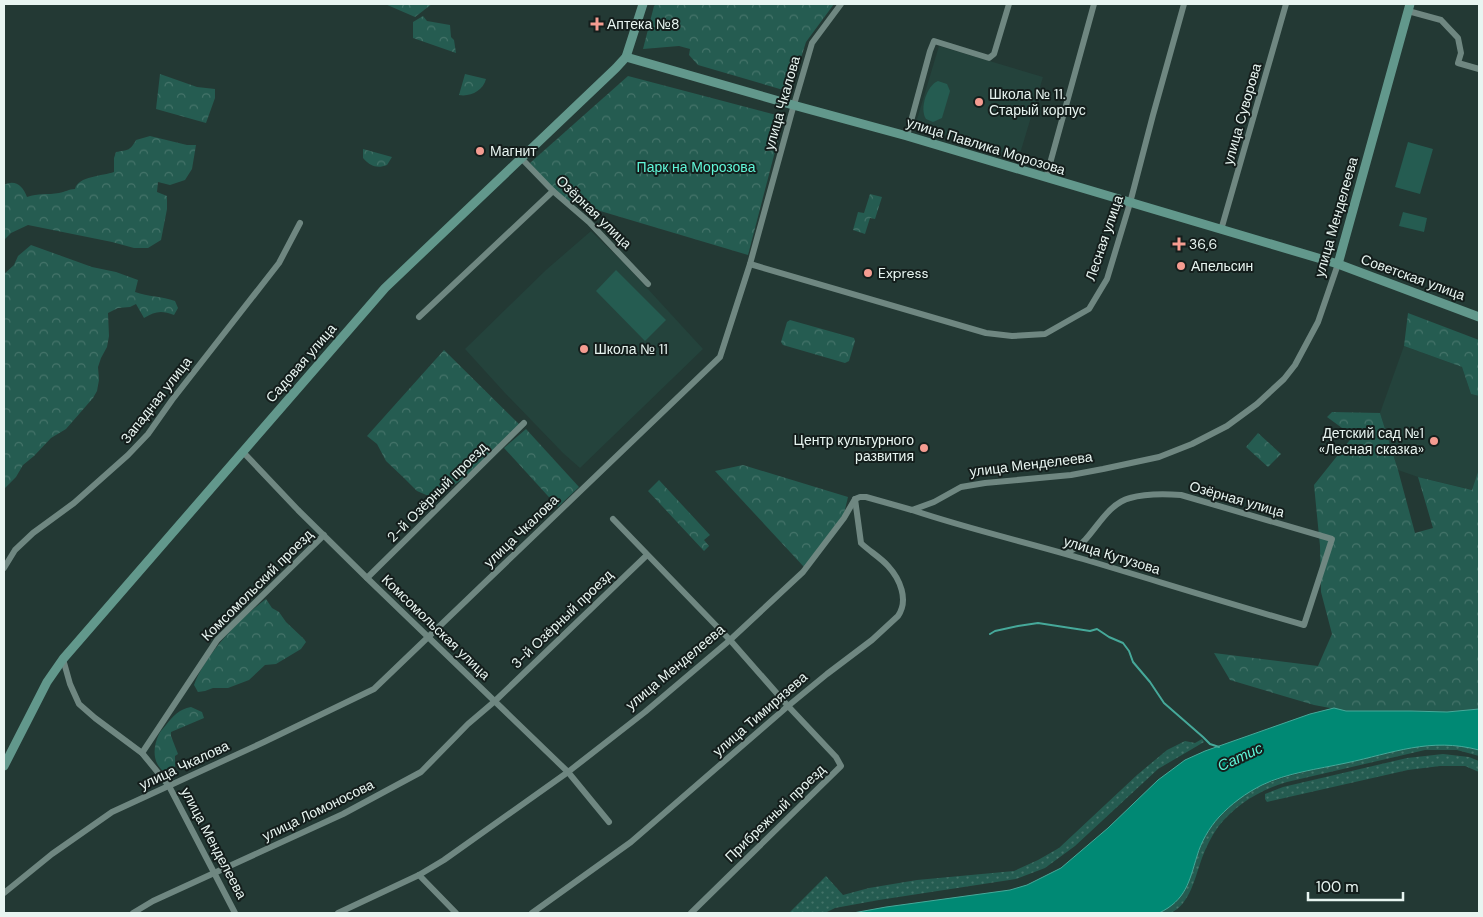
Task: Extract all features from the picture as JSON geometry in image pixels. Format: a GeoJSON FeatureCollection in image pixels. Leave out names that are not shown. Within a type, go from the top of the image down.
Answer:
{"type":"FeatureCollection","features":[{"type":"Feature","properties":{"kind":"street","name":"Садовая улица"},"geometry":{"type":"LineString","coordinates":[[4,766],[47,682],[63,659],[385,288],[603,82],[626,56],[643,4]]}},
{"type":"Feature","properties":{"kind":"street","name":"улица Чкалова"},"geometry":{"type":"LineString","coordinates":[[4,893],[52,854],[112,812],[374,689],[720,357],[750,264],[812,43],[841,4]]}},
{"type":"Feature","properties":{"kind":"street"},"geometry":{"type":"LineString","coordinates":[[907,136],[934,41],[989,58],[994,54],[1009,4]]}},
{"type":"Feature","properties":{"kind":"street"},"geometry":{"type":"LineString","coordinates":[[1046,178],[1094,4]]}},
{"type":"Feature","properties":{"kind":"street","name":"Лесная улица"},"geometry":{"type":"LineString","coordinates":[[750,264],[986,333],[1012,336],[1045,334],[1088,309],[1107,279],[1130,203],[1184,4]]}},
{"type":"Feature","properties":{"kind":"street","name":"улица Суворова"},"geometry":{"type":"LineString","coordinates":[[1221,230],[1286,4]]}},
{"type":"Feature","properties":{"kind":"street"},"geometry":{"type":"LineString","coordinates":[[1409,7],[1441,20],[1458,38],[1461,53],[1458,63],[1479,69]]}},
{"type":"Feature","properties":{"kind":"street","name":"улица Менделеева"},"geometry":{"type":"LineString","coordinates":[[912,510],[934,502],[961,487],[1071,475],[1160,457],[1192,444],[1227,426],[1257,404],[1284,379],[1294,366],[1318,322],[1338,264],[1409,7]]}},
{"type":"Feature","properties":{"kind":"street","name":"улица Павлика Морозова"},"geometry":{"type":"LineString","coordinates":[[626,56],[907,136],[1338,264]]}},
{"type":"Feature","properties":{"kind":"street","name":"Озёрная улица"},"geometry":{"type":"LineString","coordinates":[[522,159],[589,222],[648,284]]}},
{"type":"Feature","properties":{"kind":"street"},"geometry":{"type":"LineString","coordinates":[[419,317],[554,190]]}},
{"type":"Feature","properties":{"kind":"street","name":"Западная улица"},"geometry":{"type":"LineString","coordinates":[[4,568],[15,550],[33,533],[74,503],[128,455],[148,434],[172,400],[279,262],[300,223]]}},
{"type":"Feature","properties":{"kind":"street","name":"Советская улица"},"geometry":{"type":"LineString","coordinates":[[1338,264],[1479,317]]}},
{"type":"Feature","properties":{"kind":"street","name":"2-й Озёрный проезд"},"geometry":{"type":"LineString","coordinates":[[367,578],[524,423]]}},
{"type":"Feature","properties":{"kind":"street","name":"Комсомольская улица"},"geometry":{"type":"LineString","coordinates":[[242,452],[428,638],[568,772],[609,822]]}},
{"type":"Feature","properties":{"kind":"street","name":"Озёрная улица"},"geometry":{"type":"LineString","coordinates":[[1066,554],[1084,542],[1093,528],[1113,508],[1129,498],[1164,494],[1181,495],[1332,539],[1304,625]]}},
{"type":"Feature","properties":{"kind":"street"},"geometry":{"type":"LineString","coordinates":[[855,499],[866,497],[912,510]]}},
{"type":"Feature","properties":{"kind":"street","name":"улица Менделеева"},"geometry":{"type":"LineString","coordinates":[[338,913],[419,875],[444,860],[568,772],[660,700],[730,640],[803,572],[844,518],[855,499]]}},
{"type":"Feature","properties":{"kind":"street","name":"улица Тимирязева"},"geometry":{"type":"LineString","coordinates":[[532,913],[631,842],[788,706],[872,640],[898,616],[901,612],[903,594],[888,566],[861,543],[855,499]]}},
{"type":"Feature","properties":{"kind":"street","name":"улица Кутузова"},"geometry":{"type":"LineString","coordinates":[[912,510],[1304,625]]}},
{"type":"Feature","properties":{"kind":"street"},"geometry":{"type":"LineString","coordinates":[[613,519],[730,640],[788,706]]}},
{"type":"Feature","properties":{"kind":"street","name":"Комсомольский проезд"},"geometry":{"type":"LineString","coordinates":[[142,753],[217,640],[324,535]]}},
{"type":"Feature","properties":{"kind":"street","name":"3-й Озёрный проезд"},"geometry":{"type":"LineString","coordinates":[[495,701],[647,555]]}},
{"type":"Feature","properties":{"kind":"street","name":"улица Менделеева"},"geometry":{"type":"LineString","coordinates":[[63,659],[70,684],[79,704],[142,753],[169,786],[235,913]]}},
{"type":"Feature","properties":{"kind":"street","name":"улица Ломоносова"},"geometry":{"type":"LineString","coordinates":[[133,913],[153,901],[213,872],[343,814],[421,772],[468,724],[495,701]]}},
{"type":"Feature","properties":{"kind":"street","name":"Прибрежный проезд"},"geometry":{"type":"LineString","coordinates":[[691,913],[841,766],[836,757],[788,706]]}},
{"type":"Feature","properties":{"kind":"street"},"geometry":{"type":"LineString","coordinates":[[419,875],[456,913]]}},
{"type":"Feature","properties":{"kind":"shaded area","name":"Школа № 11. Старый корпус"},"geometry":{"type":"Polygon","coordinates":[[[939,46],[1043,77],[1019,157],[915,126],[939,46]]]}},
{"type":"Feature","properties":{"kind":"shaded area","name":"Школа № 11"},"geometry":{"type":"Polygon","coordinates":[[[591,231],[624,263],[703,349],[580,468],[505,393],[465,349],[546,270],[591,231]]]}},
{"type":"Feature","properties":{"kind":"shaded area","name":"Детский сад №1 «Лесная сказка»"},"geometry":{"type":"Polygon","coordinates":[[[1404,346],[1462,367],[1471,394],[1479,396],[1479,469],[1473,490],[1418,477],[1398,470],[1380,413],[1404,346]]]}},
{"type":"Feature","properties":{"kind":"green space"},"geometry":{"type":"Polygon","coordinates":[[[385,4],[432,4],[415,17],[385,4]]]}},
{"type":"Feature","properties":{"kind":"green space"},"geometry":{"type":"Polygon","coordinates":[[[656,4],[834,4],[806,42],[790,92],[698,65],[689,55],[690,49],[679,46],[643,49],[656,4]]]}},
{"type":"Feature","properties":{"kind":"green space"},"geometry":{"type":"Polygon","coordinates":[[[423,16],[427,21],[450,25],[451,37],[454,40],[456,53],[413,38],[413,22],[423,16]]]}},
{"type":"Feature","properties":{"kind":"green space"},"geometry":{"type":"Polygon","coordinates":[[[160,74],[197,87],[215,89],[215,98],[206,123],[156,109],[160,74]]]}},
{"type":"Feature","properties":{"kind":"green space"},"geometry":{"type":"Polygon","coordinates":[[[465,74],[486,79],[482,87],[476,92],[459,95],[465,74]]]}},
{"type":"Feature","properties":{"kind":"green space","name":"Парк на Морозова"},"geometry":{"type":"Polygon","coordinates":[[[628,76],[784,117],[748,255],[560,199],[530,163],[628,76]]]}},
{"type":"Feature","properties":{"kind":"green space"},"geometry":{"type":"Polygon","coordinates":[[[938,81],[947,84],[950,91],[942,118],[933,122],[926,119],[923,109],[928,92],[934,83],[938,81]]]}},
{"type":"Feature","properties":{"kind":"green space"},"geometry":{"type":"Polygon","coordinates":[[[150,136],[187,145],[196,145],[192,169],[185,180],[170,185],[158,182],[157,192],[167,196],[167,209],[161,240],[148,248],[134,248],[28,225],[11,233],[4,240],[4,185],[15,183],[23,190],[27,197],[75,189],[81,181],[114,172],[116,152],[128,149],[136,140],[150,136]]]}},
{"type":"Feature","properties":{"kind":"green space"},"geometry":{"type":"Polygon","coordinates":[[[1408,142],[1433,149],[1420,194],[1395,187],[1408,142]]]}},
{"type":"Feature","properties":{"kind":"green space"},"geometry":{"type":"Polygon","coordinates":[[[363,149],[392,157],[387,165],[374,166],[363,158],[363,149]]]}},
{"type":"Feature","properties":{"kind":"green space"},"geometry":{"type":"Polygon","coordinates":[[[870,194],[882,197],[875,219],[870,218],[865,234],[853,230],[858,212],[864,213],[870,194]]]}},
{"type":"Feature","properties":{"kind":"green space"},"geometry":{"type":"Polygon","coordinates":[[[1403,212],[1427,218],[1424,232],[1399,226],[1403,212]]]}},
{"type":"Feature","properties":{"kind":"green space"},"geometry":{"type":"Polygon","coordinates":[[[31,245],[92,267],[116,272],[138,280],[135,292],[175,301],[178,308],[174,315],[159,312],[144,318],[136,304],[130,307],[118,308],[108,313],[109,336],[107,347],[98,367],[99,380],[97,391],[93,398],[66,429],[51,438],[23,465],[16,477],[4,489],[4,274],[14,265],[18,256],[31,245]]]}},
{"type":"Feature","properties":{"kind":"green space"},"geometry":{"type":"Polygon","coordinates":[[[616,270],[666,320],[645,341],[596,291],[616,270]]]}},
{"type":"Feature","properties":{"kind":"green space"},"geometry":{"type":"Polygon","coordinates":[[[1408,313],[1479,340],[1479,396],[1471,394],[1462,367],[1404,346],[1408,313]]]}},
{"type":"Feature","properties":{"kind":"green space"},"geometry":{"type":"Polygon","coordinates":[[[790,320],[854,338],[855,341],[849,361],[845,363],[783,345],[781,342],[787,322],[790,320]]]}},
{"type":"Feature","properties":{"kind":"green space"},"geometry":{"type":"Polygon","coordinates":[[[444,350],[520,425],[468,475],[456,484],[431,497],[417,491],[386,461],[377,444],[367,436],[444,350]]]}},
{"type":"Feature","properties":{"kind":"green space"},"geometry":{"type":"Polygon","coordinates":[[[1332,412],[1380,413],[1415,533],[1433,528],[1418,477],[1472,490],[1479,469],[1479,709],[1447,712],[1346,711],[1314,705],[1230,680],[1214,653],[1318,666],[1332,634],[1321,592],[1320,546],[1314,485],[1353,436],[1327,417],[1332,412]]]}},
{"type":"Feature","properties":{"kind":"green space"},"geometry":{"type":"Polygon","coordinates":[[[526,429],[579,487],[558,507],[504,448],[526,429]]]}},
{"type":"Feature","properties":{"kind":"green space"},"geometry":{"type":"Polygon","coordinates":[[[1258,433],[1281,454],[1268,467],[1246,447],[1258,433]]]}},
{"type":"Feature","properties":{"kind":"green space"},"geometry":{"type":"Polygon","coordinates":[[[743,465],[848,497],[843,518],[804,567],[715,471],[743,465]]]}},
{"type":"Feature","properties":{"kind":"green space"},"geometry":{"type":"Polygon","coordinates":[[[659,480],[710,535],[704,540],[709,546],[704,551],[648,491],[659,480]]]}},
{"type":"Feature","properties":{"kind":"green space"},"geometry":{"type":"Polygon","coordinates":[[[266,599],[272,608],[279,612],[286,622],[304,639],[306,642],[301,649],[276,664],[265,665],[249,680],[228,688],[213,688],[198,692],[194,685],[206,662],[224,638],[245,616],[266,599]]]}},
{"type":"Feature","properties":{"kind":"green space"},"geometry":{"type":"Polygon","coordinates":[[[191,707],[202,712],[204,718],[171,732],[178,754],[175,756],[172,776],[157,764],[155,759],[156,740],[174,716],[183,709],[191,707]]]}},
{"type":"Feature","properties":{"kind":"green space"},"geometry":{"type":"Polygon","coordinates":[[[1202,739],[1204,742],[1158,769],[1075,846],[1045,868],[1016,879],[879,900],[835,908],[825,913],[789,913],[826,876],[843,895],[869,888],[917,880],[1014,871],[1059,848],[1137,775],[1167,750],[1185,741],[1195,743],[1202,739]]]}},
{"type":"Feature","properties":{"kind":"green space"},"geometry":{"type":"Polygon","coordinates":[[[1443,744],[1479,750],[1479,756],[1457,750],[1425,750],[1287,782],[1267,789],[1249,799],[1233,811],[1215,831],[1205,850],[1191,889],[1183,904],[1170,913],[1159,913],[1171,906],[1186,888],[1200,846],[1220,816],[1235,801],[1252,790],[1311,770],[1410,748],[1443,744]]]}},
{"type":"Feature","properties":{"kind":"green space"},"geometry":{"type":"Polygon","coordinates":[[[1443,754],[1469,757],[1479,761],[1479,772],[1465,766],[1440,766],[1408,770],[1267,802],[1265,799],[1265,794],[1283,787],[1407,758],[1443,754]]]}},
{"type":"Feature","properties":{"kind":"water","name":"Сатис"},"geometry":{"type":"Polygon","coordinates":[[[1334,708],[1346,711],[1447,712],[1479,709],[1479,750],[1444,745],[1412,748],[1292,774],[1262,785],[1234,803],[1215,821],[1201,846],[1189,882],[1181,896],[1168,908],[1159,913],[853,913],[1010,890],[1027,885],[1061,868],[1108,828],[1158,780],[1185,760],[1205,751],[1310,714],[1334,708]]]}},
{"type":"Feature","properties":{"kind":"waterway"},"geometry":{"type":"LineString","coordinates":[[990,634],[995,631],[1038,623],[1090,631],[1097,629],[1123,643],[1129,651],[1133,662],[1164,703],[1210,744],[1219,747]]}},
{"type":"Feature","properties":{"kind":"place","name":"Аптека №8"},"geometry":{"type":"Point","coordinates":[597,24]}},
{"type":"Feature","properties":{"kind":"place","name":"Школа № 11. Старый корпус"},"geometry":{"type":"Point","coordinates":[979,102]}},
{"type":"Feature","properties":{"kind":"place","name":"Магнит"},"geometry":{"type":"Point","coordinates":[480,151]}},
{"type":"Feature","properties":{"kind":"place","name":"36,6"},"geometry":{"type":"Point","coordinates":[1179,244]}},
{"type":"Feature","properties":{"kind":"place","name":"Апельсин"},"geometry":{"type":"Point","coordinates":[1181,266]}},
{"type":"Feature","properties":{"kind":"place","name":"Express"},"geometry":{"type":"Point","coordinates":[868,273]}},
{"type":"Feature","properties":{"kind":"place","name":"Школа № 11"},"geometry":{"type":"Point","coordinates":[584,349]}},
{"type":"Feature","properties":{"kind":"place","name":"Детский сад №1 «Лесная сказка»"},"geometry":{"type":"Point","coordinates":[1434,441]}},
{"type":"Feature","properties":{"kind":"place","name":"Центр культурного развития"},"geometry":{"type":"Point","coordinates":[924,448]}}]}
